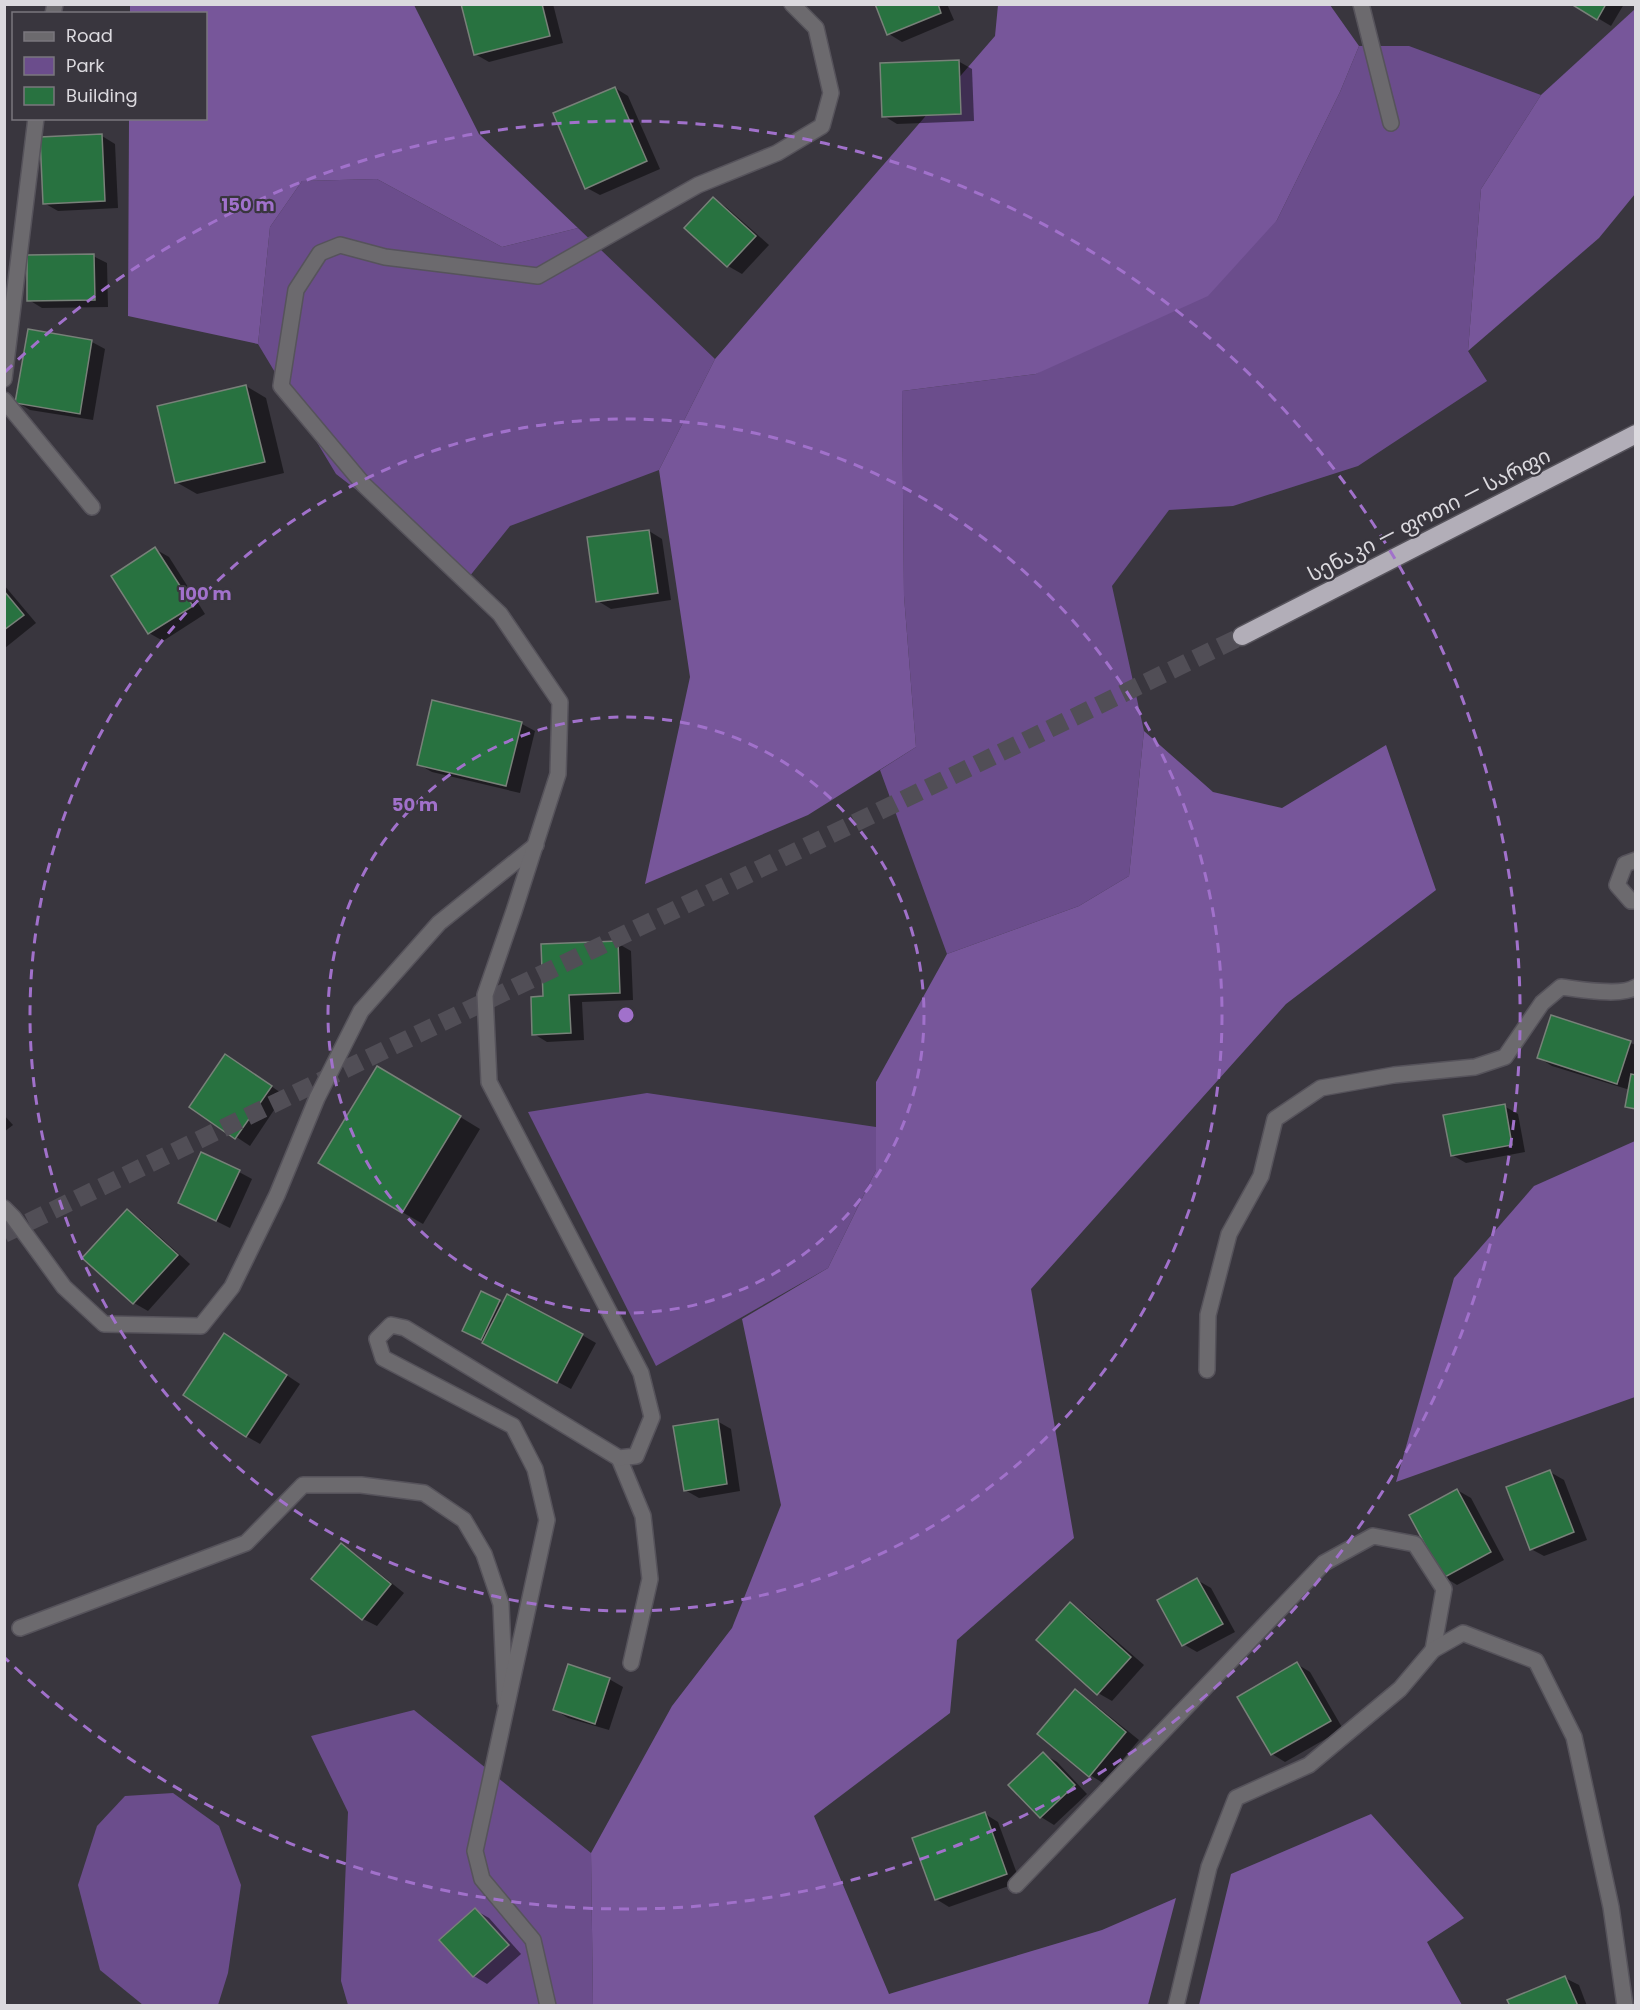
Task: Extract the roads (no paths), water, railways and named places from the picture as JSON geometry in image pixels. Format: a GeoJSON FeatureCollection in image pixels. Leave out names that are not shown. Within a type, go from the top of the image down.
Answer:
{"type":"FeatureCollection","features":[{"type":"Feature","properties":{"kind":"highway","name":"სენაკი — ფოთი — სარფი"},"geometry":{"type":"LineString","coordinates":[[1242,636],[1635,434]]}},
{"type":"Feature","properties":{"kind":"street"},"geometry":{"type":"LineString","coordinates":[[619,1458],[636,1456],[652,1417],[641,1373],[489,1082],[485,995],[558,774],[560,702],[500,614],[364,484],[281,386],[296,290],[320,253],[340,245],[385,257],[538,276],[698,185],[786,148],[822,126],[831,93],[816,28],[792,4]]}},
{"type":"Feature","properties":{"kind":"street"},"geometry":{"type":"LineString","coordinates":[[1361,4],[1391,123]]}},
{"type":"Feature","properties":{"kind":"street"},"geometry":{"type":"LineString","coordinates":[[4,380],[36,120]]}},
{"type":"Feature","properties":{"kind":"street"},"geometry":{"type":"LineString","coordinates":[[4,400],[92,507]]}},
{"type":"Feature","properties":{"kind":"street"},"geometry":{"type":"LineString","coordinates":[[4,1208],[64,1287],[104,1324],[201,1326],[232,1287],[278,1195],[317,1098],[361,1011],[439,923],[536,845]]}},
{"type":"Feature","properties":{"kind":"street"},"geometry":{"type":"LineString","coordinates":[[1634,904],[1617,885],[1625,864],[1635,860]]}},
{"type":"Feature","properties":{"kind":"street"},"geometry":{"type":"LineString","coordinates":[[1207,1370],[1208,1315],[1228,1234],[1261,1176],[1275,1119],[1321,1088],[1394,1075],[1475,1067],[1505,1057],[1542,1003],[1561,987],[1629,992],[1635,987]]}},
{"type":"Feature","properties":{"kind":"street"},"geometry":{"type":"LineString","coordinates":[[548,2006],[533,1940],[482,1879],[475,1851],[547,1520],[535,1470],[513,1426],[383,1358],[377,1339],[391,1325],[405,1329],[619,1458],[642,1516],[650,1579],[631,1663]]}},
{"type":"Feature","properties":{"kind":"street"},"geometry":{"type":"LineString","coordinates":[[20,1628],[246,1543],[303,1485],[361,1485],[424,1493],[464,1520],[484,1554],[501,1604],[506,1710]]}},
{"type":"Feature","properties":{"kind":"street"},"geometry":{"type":"LineString","coordinates":[[1016,1885],[1324,1563],[1373,1536],[1415,1544],[1444,1589],[1433,1650]]}},
{"type":"Feature","properties":{"kind":"street"},"geometry":{"type":"LineString","coordinates":[[1176,2006],[1209,1867],[1236,1798],[1308,1765],[1400,1689],[1433,1650],[1463,1633],[1536,1661],[1574,1737],[1611,1907],[1625,2006]]}},
{"type":"Feature","properties":{"kind":"tunnel"},"geometry":{"type":"LineString","coordinates":[[4,1234],[1242,636]]}}]}
